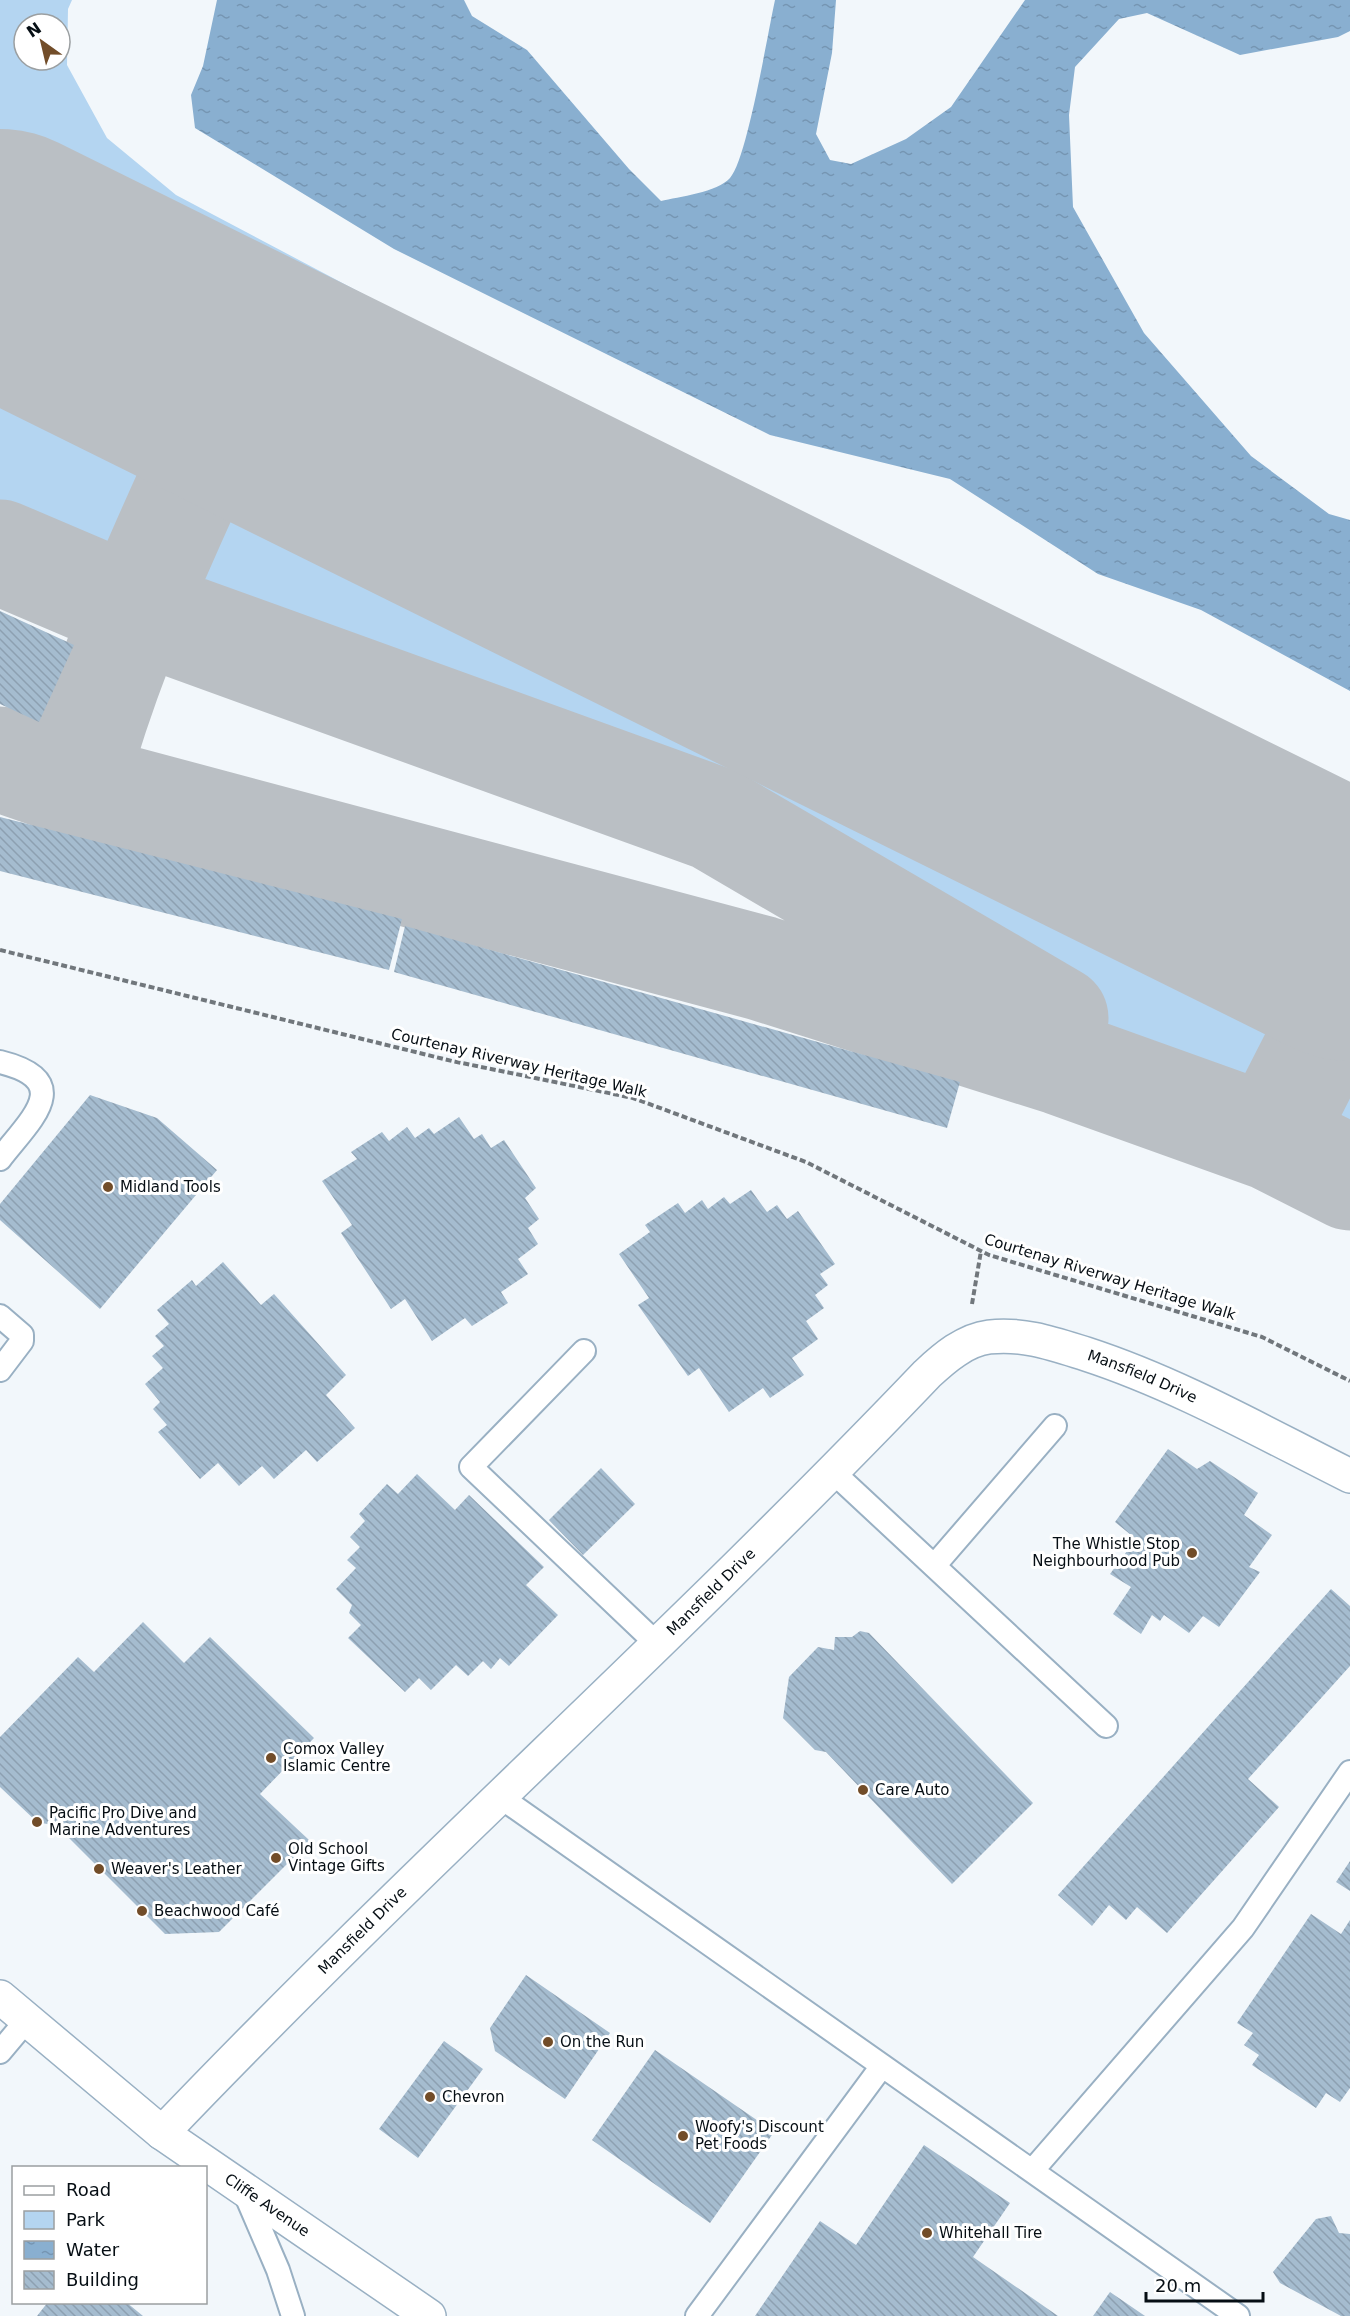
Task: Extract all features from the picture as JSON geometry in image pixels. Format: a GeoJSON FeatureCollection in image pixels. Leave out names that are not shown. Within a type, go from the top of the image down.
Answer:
{"type":"FeatureCollection","features":[{"type":"Feature","properties":{"kind":"street","name":"Mansfield Drive"},"geometry":{"type":"LineString","coordinates":[[162,2133],[499,1796],[833,1472],[943,1359],[966,1345],[987,1337],[1037,1338],[1138,1371],[1350,1476]]}},
{"type":"Feature","properties":{"kind":"street","name":"Cliffe Avenue"},"geometry":{"type":"LineString","coordinates":[[0,1997],[162,2133],[429,2316]]}},
{"type":"Feature","properties":{"kind":"lane"},"geometry":{"type":"LineString","coordinates":[[0,1062],[26,1069],[34,1077],[42,1094],[38,1109],[0,1159]]}},
{"type":"Feature","properties":{"kind":"lane"},"geometry":{"type":"LineString","coordinates":[[0,1316],[22,1335],[22,1341],[0,1370]]}},
{"type":"Feature","properties":{"kind":"lane"},"geometry":{"type":"LineString","coordinates":[[584,1351],[471,1467],[656,1643]]}},
{"type":"Feature","properties":{"kind":"lane"},"geometry":{"type":"LineString","coordinates":[[934,1566],[1055,1426]]}},
{"type":"Feature","properties":{"kind":"lane"},"geometry":{"type":"LineString","coordinates":[[833,1472],[1106,1726]]}},
{"type":"Feature","properties":{"kind":"lane"},"geometry":{"type":"LineString","coordinates":[[1032,2171],[1243,1928],[1350,1772]]}},
{"type":"Feature","properties":{"kind":"lane"},"geometry":{"type":"LineString","coordinates":[[499,1796],[1238,2316]]}},
{"type":"Feature","properties":{"kind":"lane"},"geometry":{"type":"LineString","coordinates":[[0,2052],[27,2021]]}},
{"type":"Feature","properties":{"kind":"lane"},"geometry":{"type":"LineString","coordinates":[[697,2316],[882,2066]]}},
{"type":"Feature","properties":{"kind":"lane"},"geometry":{"type":"LineString","coordinates":[[244,2191],[278,2270],[292,2316]]}},
{"type":"Feature","properties":{"kind":"path","name":"Courtenay Riverway Heritage Walk"},"geometry":{"type":"LineString","coordinates":[[0,950],[452,1061],[633,1098],[806,1162],[981,1251],[1262,1337],[1350,1381]]}},
{"type":"Feature","properties":{"kind":"path"},"geometry":{"type":"LineString","coordinates":[[972,1305],[981,1251]]}},
{"type":"Feature","properties":{"kind":"green space"},"geometry":{"type":"Polygon","coordinates":[[[0,0],[72,0],[68,12],[12,12],[12,72],[71,72],[107,138],[176,195],[507,370],[1350,790],[1350,874],[0,197],[0,0]]]}},
{"type":"Feature","properties":{"kind":"green space"},"geometry":{"type":"Polygon","coordinates":[[[0,317],[173,401],[188,413],[194,428],[133,572],[120,581],[101,584],[0,540],[0,317]]]}},
{"type":"Feature","properties":{"kind":"green space"},"geometry":{"type":"Polygon","coordinates":[[[239,437],[254,440],[1301,959],[1317,985],[1292,1051],[1276,1082],[1254,1108],[1222,1102],[714,801],[162,599],[226,447],[239,437]]]}},
{"type":"Feature","properties":{"kind":"green space"},"geometry":{"type":"Polygon","coordinates":[[[1350,1010],[1350,1168],[1305,1142],[1299,1134],[1292,1114],[1345,1013],[1350,1010]]]}},
{"type":"Feature","properties":{"kind":"water"},"geometry":{"type":"Polygon","coordinates":[[[217,0],[464,0],[472,16],[527,50],[629,169],[661,201],[717,187],[730,178],[737,166],[750,122],[775,0],[836,0],[832,53],[816,134],[830,160],[851,164],[906,139],[951,107],[1025,0],[1350,0],[1350,31],[1338,37],[1240,55],[1147,13],[1119,19],[1075,67],[1069,115],[1073,207],[1144,333],[1251,456],[1329,514],[1350,520],[1350,691],[1201,610],[1098,574],[950,479],[770,435],[394,249],[195,128],[191,95],[203,66],[217,0]]]}},
{"type":"Feature","properties":{"kind":"building"},"geometry":{"type":"Polygon","coordinates":[[[0,611],[74,645],[39,722],[0,704],[0,611]]]}},
{"type":"Feature","properties":{"kind":"building"},"geometry":{"type":"Polygon","coordinates":[[[0,817],[402,919],[389,970],[0,871],[0,817]]]}},
{"type":"Feature","properties":{"kind":"building"},"geometry":{"type":"Polygon","coordinates":[[[405,926],[960,1082],[947,1128],[394,972],[405,926]]]}},
{"type":"Feature","properties":{"kind":"building","name":"Midland Tools"},"geometry":{"type":"Polygon","coordinates":[[[90,1095],[157,1118],[217,1170],[100,1309],[0,1220],[0,1204],[90,1095]]]}},
{"type":"Feature","properties":{"kind":"building"},"geometry":{"type":"Polygon","coordinates":[[[459,1117],[474,1139],[482,1134],[491,1148],[504,1140],[536,1188],[525,1198],[539,1219],[528,1228],[538,1244],[518,1259],[528,1274],[501,1292],[508,1303],[472,1326],[465,1318],[432,1341],[405,1299],[391,1309],[341,1233],[352,1225],[322,1181],[357,1159],[351,1152],[382,1132],[389,1141],[407,1127],[415,1138],[429,1128],[434,1134],[459,1117]]]}},
{"type":"Feature","properties":{"kind":"building"},"geometry":{"type":"Polygon","coordinates":[[[751,1190],[767,1212],[777,1205],[787,1219],[798,1211],[835,1264],[820,1274],[828,1285],[815,1295],[824,1308],[806,1321],[818,1339],[792,1358],[804,1375],[770,1398],[763,1388],[729,1412],[699,1368],[688,1376],[638,1305],[649,1298],[619,1254],[650,1232],[645,1225],[678,1203],[685,1213],[702,1200],[708,1209],[724,1197],[730,1204],[751,1190]]]}},
{"type":"Feature","properties":{"kind":"building"},"geometry":{"type":"Polygon","coordinates":[[[223,1262],[261,1305],[274,1294],[346,1375],[326,1395],[355,1428],[317,1462],[306,1450],[274,1479],[262,1466],[239,1486],[218,1463],[200,1479],[158,1432],[167,1425],[153,1409],[160,1402],[145,1384],[163,1368],[152,1356],[164,1346],[155,1336],[169,1324],[157,1310],[192,1280],[196,1286],[223,1262]]]}},
{"type":"Feature","properties":{"kind":"building","name":"The Whistle Stop Neighbourhood Pub"},"geometry":{"type":"Polygon","coordinates":[[[1168,1449],[1197,1469],[1210,1461],[1258,1493],[1244,1515],[1272,1535],[1249,1567],[1260,1572],[1219,1627],[1203,1616],[1189,1633],[1164,1615],[1160,1621],[1152,1615],[1141,1634],[1113,1614],[1131,1587],[1110,1574],[1136,1539],[1115,1522],[1168,1449]]]}},
{"type":"Feature","properties":{"kind":"building"},"geometry":{"type":"Polygon","coordinates":[[[601,1468],[635,1504],[583,1555],[549,1520],[601,1468]]]}},
{"type":"Feature","properties":{"kind":"building"},"geometry":{"type":"Polygon","coordinates":[[[417,1474],[455,1510],[469,1495],[544,1567],[526,1585],[558,1615],[509,1666],[500,1658],[491,1669],[483,1661],[468,1676],[456,1665],[431,1690],[419,1678],[405,1692],[348,1638],[361,1625],[349,1613],[352,1605],[336,1589],[356,1568],[347,1560],[360,1547],[350,1537],[365,1521],[359,1514],[387,1484],[398,1494],[417,1474]]]}},
{"type":"Feature","properties":{"kind":"building"},"geometry":{"type":"Polygon","coordinates":[[[1331,1589],[1350,1606],[1350,1666],[1248,1779],[1279,1807],[1167,1933],[1137,1907],[1126,1920],[1109,1905],[1092,1926],[1058,1895],[1331,1589]]]}},
{"type":"Feature","properties":{"kind":"building"},"geometry":{"type":"Polygon","coordinates":[[[143,1622],[184,1663],[210,1637],[314,1738],[260,1794],[310,1841],[219,1932],[165,1934],[57,1826],[37,1822],[0,1787],[0,1737],[78,1657],[94,1672],[143,1622]]]}},
{"type":"Feature","properties":{"kind":"building"},"geometry":{"type":"Polygon","coordinates":[[[860,1631],[869,1633],[1033,1803],[952,1884],[826,1752],[815,1750],[783,1718],[789,1677],[818,1647],[834,1650],[835,1637],[852,1637],[860,1631]]]}},
{"type":"Feature","properties":{"kind":"building"},"geometry":{"type":"Polygon","coordinates":[[[1350,1861],[1350,1891],[1336,1882],[1350,1861]]]}},
{"type":"Feature","properties":{"kind":"building"},"geometry":{"type":"Polygon","coordinates":[[[1311,1914],[1341,1934],[1350,1920],[1350,2088],[1340,2102],[1326,2093],[1316,2108],[1252,2065],[1259,2055],[1244,2045],[1253,2033],[1237,2023],[1311,1914]]]}},
{"type":"Feature","properties":{"kind":"building","name":"On the Run"},"geometry":{"type":"Polygon","coordinates":[[[526,1975],[610,2033],[565,2099],[495,2051],[490,2028],[526,1975]]]}},
{"type":"Feature","properties":{"kind":"building"},"geometry":{"type":"Polygon","coordinates":[[[444,2041],[483,2069],[418,2158],[379,2129],[444,2041]]]}},
{"type":"Feature","properties":{"kind":"building","name":"Woofy's Discount Pet Foods"},"geometry":{"type":"Polygon","coordinates":[[[655,2050],[774,2132],[710,2223],[592,2140],[655,2050]]]}},
{"type":"Feature","properties":{"kind":"building","name":"Whitehall Tire"},"geometry":{"type":"Polygon","coordinates":[[[924,2145],[1010,2203],[973,2257],[1058,2316],[755,2316],[820,2221],[856,2245],[924,2145]]]}},
{"type":"Feature","properties":{"kind":"building"},"geometry":{"type":"Polygon","coordinates":[[[1331,2216],[1339,2233],[1350,2234],[1350,2316],[1341,2316],[1280,2283],[1273,2272],[1316,2219],[1331,2216]]]}},
{"type":"Feature","properties":{"kind":"building"},"geometry":{"type":"Polygon","coordinates":[[[1110,2292],[1145,2316],[1093,2316],[1110,2292]]]}},
{"type":"Feature","properties":{"kind":"building"},"geometry":{"type":"Polygon","coordinates":[[[46,2304],[128,2304],[143,2316],[37,2316],[46,2304]]]}},
{"type":"Feature","properties":{"kind":"taxiway"},"geometry":{"type":"LineString","coordinates":[[75,785],[90,732],[127,629],[238,379]]}},
{"type":"Feature","properties":{"kind":"taxiway"},"geometry":{"type":"LineString","coordinates":[[0,552],[134,609],[715,819],[1056,1018]]}},
{"type":"Feature","properties":{"kind":"taxiway"},"geometry":{"type":"LineString","coordinates":[[0,759],[75,785],[761,968],[1062,1063],[1271,1138],[1350,1178]]}},
{"type":"Feature","properties":{"kind":"taxiway"},"geometry":{"type":"LineString","coordinates":[[1271,1138],[1350,983]]}},
{"type":"Feature","properties":{"kind":"runway"},"geometry":{"type":"LineString","coordinates":[[0,261],[1350,929]]}},
{"type":"Feature","properties":{"kind":"place","name":"Midland Tools"},"geometry":{"type":"Point","coordinates":[108,1187]}},
{"type":"Feature","properties":{"kind":"place","name":"The Whistle Stop Neighbourhood Pub"},"geometry":{"type":"Point","coordinates":[1192,1553]}},
{"type":"Feature","properties":{"kind":"place","name":"Comox Valley Islamic Centre"},"geometry":{"type":"Point","coordinates":[271,1758]}},
{"type":"Feature","properties":{"kind":"place","name":"Care Auto"},"geometry":{"type":"Point","coordinates":[863,1790]}},
{"type":"Feature","properties":{"kind":"place","name":"Pacific Pro Dive and Marine Adventures"},"geometry":{"type":"Point","coordinates":[37,1822]}},
{"type":"Feature","properties":{"kind":"place","name":"Old School Vintage Gifts"},"geometry":{"type":"Point","coordinates":[276,1858]}},
{"type":"Feature","properties":{"kind":"place","name":"Weaver's Leather"},"geometry":{"type":"Point","coordinates":[99,1869]}},
{"type":"Feature","properties":{"kind":"place","name":"Beachwood Café"},"geometry":{"type":"Point","coordinates":[142,1911]}},
{"type":"Feature","properties":{"kind":"place","name":"On the Run"},"geometry":{"type":"Point","coordinates":[548,2042]}},
{"type":"Feature","properties":{"kind":"place","name":"Chevron"},"geometry":{"type":"Point","coordinates":[430,2097]}},
{"type":"Feature","properties":{"kind":"place","name":"Woofy's Discount Pet Foods"},"geometry":{"type":"Point","coordinates":[683,2136]}},
{"type":"Feature","properties":{"kind":"place","name":"Whitehall Tire"},"geometry":{"type":"Point","coordinates":[927,2233]}}]}
